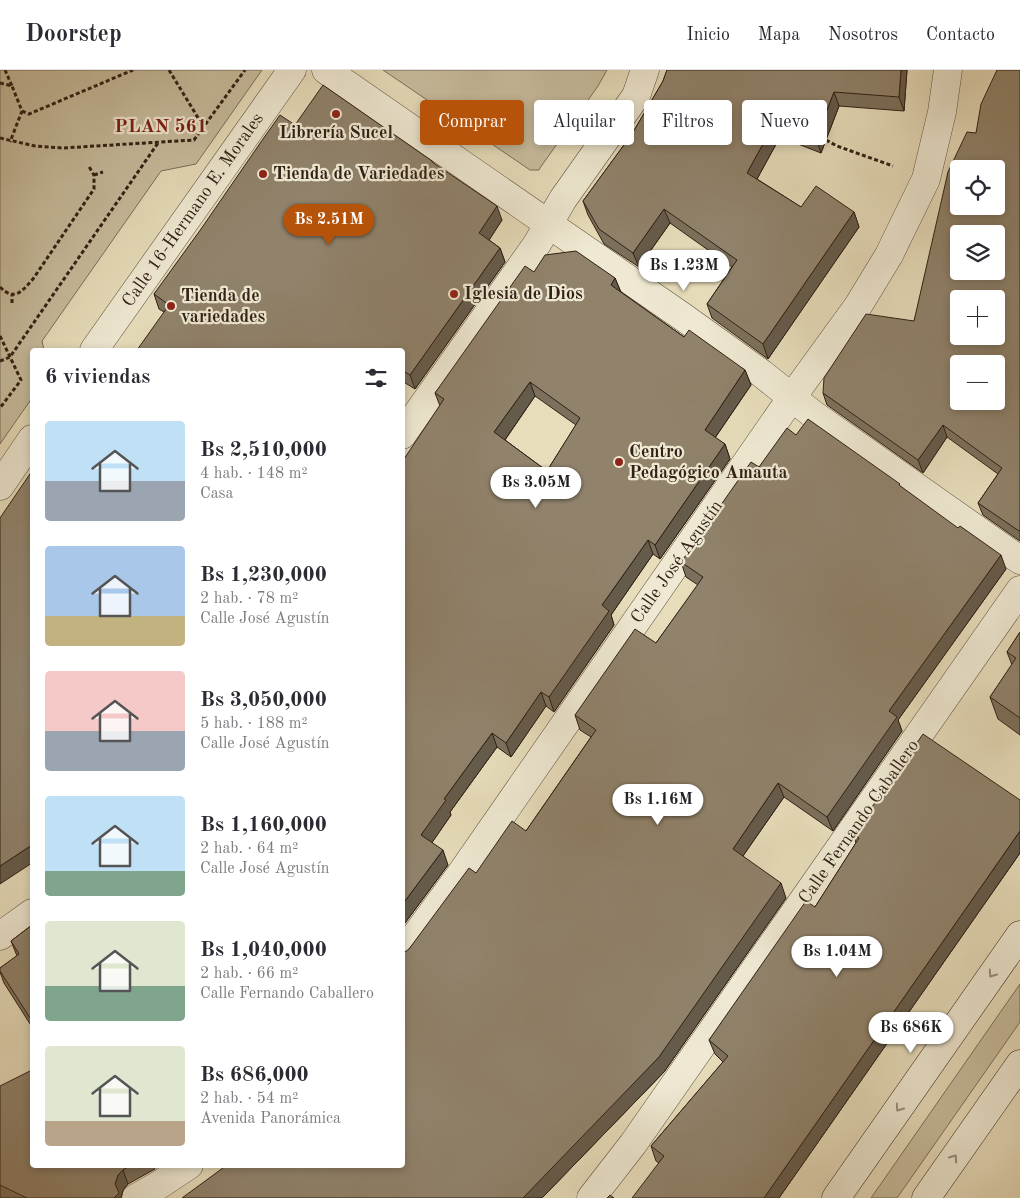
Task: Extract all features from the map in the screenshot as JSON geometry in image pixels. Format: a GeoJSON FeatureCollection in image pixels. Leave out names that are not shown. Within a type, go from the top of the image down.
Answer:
{"type":"FeatureCollection","features":[{"type":"Feature","properties":{"kind":"street","name":"Calle 16-Hermano E. Morales"},"geometry":{"type":"LineString","coordinates":[[95,348],[292,70]]}},
{"type":"Feature","properties":{"kind":"street"},"geometry":{"type":"LineString","coordinates":[[326,70],[762,373],[814,415],[1020,560]]}},
{"type":"Feature","properties":{"kind":"street"},"geometry":{"type":"LineString","coordinates":[[405,431],[531,251],[563,199],[636,96],[645,70]]}},
{"type":"Feature","properties":{"kind":"street","name":"Calle José Agustín"},"geometry":{"type":"LineString","coordinates":[[405,950],[465,867],[792,397],[858,306],[894,248],[926,179],[942,112],[948,70]]}},
{"type":"Feature","properties":{"kind":"street"},"geometry":{"type":"LineString","coordinates":[[0,486],[30,442]]}},
{"type":"Feature","properties":{"kind":"street","name":"Calle Fernando Caballero"},"geometry":{"type":"LineString","coordinates":[[591,1198],[633,1144],[1020,590]]}},
{"type":"Feature","properties":{"kind":"street"},"geometry":{"type":"LineString","coordinates":[[0,936],[30,914]]}},
{"type":"Feature","properties":{"kind":"street"},"geometry":{"type":"LineString","coordinates":[[836,1198],[1020,934]]}},
{"type":"Feature","properties":{"kind":"street"},"geometry":{"type":"LineString","coordinates":[[926,1198],[1020,1064]]}},
{"type":"Feature","properties":{"kind":"street"},"geometry":{"type":"LineString","coordinates":[[136,1198],[184,1168]]}},
{"type":"Feature","properties":{"kind":"path"},"geometry":{"type":"LineString","coordinates":[[5,70],[22,111],[10,142]]}},
{"type":"Feature","properties":{"kind":"path"},"geometry":{"type":"LineString","coordinates":[[22,111],[29,114],[123,72],[133,70]]}},
{"type":"Feature","properties":{"kind":"path"},"geometry":{"type":"LineString","coordinates":[[169,70],[204,126]]}},
{"type":"Feature","properties":{"kind":"path"},"geometry":{"type":"LineString","coordinates":[[0,138],[10,142],[63,148],[194,140],[245,70]]}},
{"type":"Feature","properties":{"kind":"path"},"geometry":{"type":"LineString","coordinates":[[0,83],[12,86]]}},
{"type":"Feature","properties":{"kind":"path"},"geometry":{"type":"LineString","coordinates":[[827,141],[837,146],[888,164],[899,171]]}},
{"type":"Feature","properties":{"kind":"path"},"geometry":{"type":"LineString","coordinates":[[0,362],[10,357],[158,142]]}},
{"type":"Feature","properties":{"kind":"path"},"geometry":{"type":"LineString","coordinates":[[12,295],[23,290],[94,189],[94,175],[88,165]]}},
{"type":"Feature","properties":{"kind":"path"},"geometry":{"type":"LineString","coordinates":[[94,175],[103,172]]}},
{"type":"Feature","properties":{"kind":"path"},"geometry":{"type":"LineString","coordinates":[[62,236],[66,239]]}},
{"type":"Feature","properties":{"kind":"path"},"geometry":{"type":"LineString","coordinates":[[0,287],[12,295]]}},
{"type":"Feature","properties":{"kind":"path"},"geometry":{"type":"LineString","coordinates":[[12,295],[12,303]]}},
{"type":"Feature","properties":{"kind":"path"},"geometry":{"type":"LineString","coordinates":[[0,336],[20,380],[0,408]]}},
{"type":"Feature","properties":{"kind":"shaded area"},"geometry":{"type":"Polygon","coordinates":[[[0,70],[262,70],[196,164],[161,171],[42,341],[44,348],[30,348],[30,401],[0,444],[0,70]]]}},
{"type":"Feature","properties":{"kind":"shaded area"},"geometry":{"type":"Polygon","coordinates":[[[383,70],[607,70],[588,100],[534,100],[534,145],[557,145],[539,170],[530,170],[493,145],[524,145],[524,100],[427,100],[383,70]]]}},
{"type":"Feature","properties":{"kind":"shaded area"},"geometry":{"type":"Polygon","coordinates":[[[1020,984],[1020,1022],[897,1198],[871,1198],[1020,984]]]}},
{"type":"Feature","properties":{"kind":"building"},"geometry":{"type":"Polygon","coordinates":[[[667,70],[901,70],[899,97],[834,92],[827,110],[827,100],[742,100],[742,145],[762,145],[747,173],[801,207],[816,186],[854,212],[763,344],[707,304],[737,260],[664,209],[633,253],[599,229],[583,201],[624,145],[634,145],[634,131],[644,113],[644,145],[732,145],[732,100],[652,100],[667,70]]]}},
{"type":"Feature","properties":{"kind":"building"},"geometry":{"type":"Polygon","coordinates":[[[997,70],[1020,70],[1019,531],[978,503],[1002,468],[943,425],[918,460],[823,393],[824,378],[866,314],[914,321],[950,168],[950,215],[1005,215],[1005,160],[954,160],[967,132],[976,133],[981,104],[997,70]]]}},
{"type":"Feature","properties":{"kind":"building"},"geometry":{"type":"Polygon","coordinates":[[[323,85],[497,206],[479,233],[500,248],[410,375],[405,372],[405,348],[138,348],[169,305],[154,294],[280,115],[295,125],[323,85]]]}},
{"type":"Feature","properties":{"kind":"building"},"geometry":{"type":"Polygon","coordinates":[[[576,251],[615,278],[611,285],[684,337],[689,330],[745,370],[705,430],[725,444],[655,545],[648,540],[602,605],[609,611],[549,697],[541,692],[506,743],[492,733],[444,799],[446,800],[421,835],[443,850],[405,901],[405,458],[444,399],[435,393],[525,266],[534,272],[545,255],[576,251]],[[530,382],[494,432],[547,471],[580,418],[530,382]]]}},
{"type":"Feature","properties":{"kind":"building"},"geometry":{"type":"Polygon","coordinates":[[[808,419],[958,528],[960,526],[1001,555],[889,711],[897,717],[827,817],[778,783],[733,849],[781,883],[659,1057],[523,1198],[182,1198],[223,1168],[405,1168],[405,952],[469,868],[476,873],[512,821],[526,831],[596,730],[575,715],[635,629],[656,643],[703,577],[681,562],[751,462],[759,467],[787,428],[796,435],[808,419]]]}},
{"type":"Feature","properties":{"kind":"building"},"geometry":{"type":"Polygon","coordinates":[[[30,474],[30,846],[0,866],[0,518],[30,474]]]}},
{"type":"Feature","properties":{"kind":"building"},"geometry":{"type":"Polygon","coordinates":[[[1020,632],[1020,718],[990,697],[1016,658],[1007,652],[1020,632]]]}},
{"type":"Feature","properties":{"kind":"building"},"geometry":{"type":"Polygon","coordinates":[[[923,734],[1020,800],[1020,831],[764,1198],[632,1198],[664,1156],[651,1146],[728,1056],[709,1040],[806,901],[815,907],[859,838],[853,834],[923,734]]]}},
{"type":"Feature","properties":{"kind":"building"},"geometry":{"type":"Polygon","coordinates":[[[30,927],[30,1018],[0,971],[0,968],[19,954],[11,941],[30,927]]]}},
{"type":"Feature","properties":{"kind":"building"},"geometry":{"type":"Polygon","coordinates":[[[30,1071],[30,1168],[126,1168],[118,1175],[115,1184],[119,1193],[114,1198],[27,1198],[0,1185],[0,1086],[30,1071]]]}},
{"type":"Feature","properties":{"kind":"place","name":"Librería Sucel"},"geometry":{"type":"Point","coordinates":[336,114]}},
{"type":"Feature","properties":{"kind":"place","name":"Tienda de Variedades"},"geometry":{"type":"Point","coordinates":[263,174]}},
{"type":"Feature","properties":{"kind":"place","name":"Iglesia de Dios"},"geometry":{"type":"Point","coordinates":[454,294]}},
{"type":"Feature","properties":{"kind":"place","name":"Tienda de variedades"},"geometry":{"type":"Point","coordinates":[171,306]}},
{"type":"Feature","properties":{"kind":"place","name":"Centro Pedagógico Amauta"},"geometry":{"type":"Point","coordinates":[619,462]}},
{"type":"Feature","properties":{"kind":"district","name":"PLAN 561"},"geometry":{"type":"Point","coordinates":[161,127]}}]}
